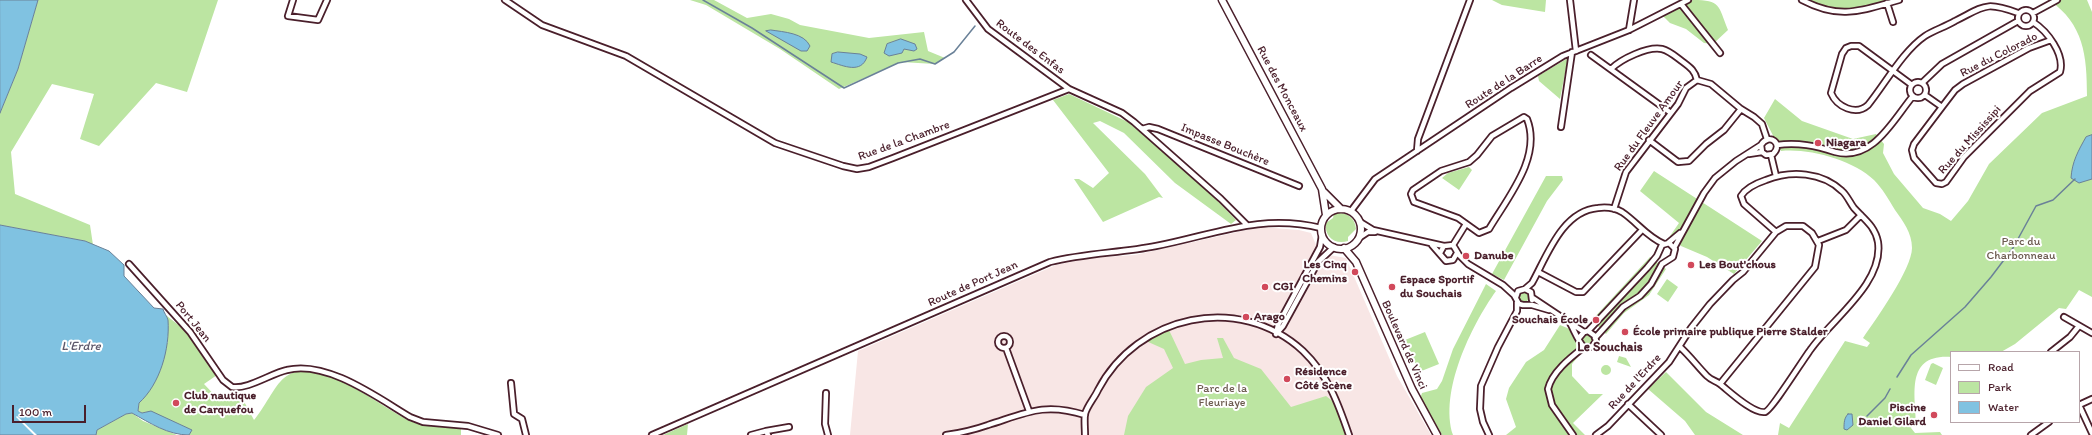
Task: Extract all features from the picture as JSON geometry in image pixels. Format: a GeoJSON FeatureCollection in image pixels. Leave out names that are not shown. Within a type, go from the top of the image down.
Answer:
{"type":"FeatureCollection","features":[{"type":"Feature","properties":{"kind":"main road","name":"Rue des Monceaux"},"geometry":{"type":"LineString","coordinates":[[1222,0],[1322,189],[1342,209]]}},
{"type":"Feature","properties":{"kind":"main road","name":"Rue des Monceaux"},"geometry":{"type":"LineString","coordinates":[[1322,189],[1326,215]]}},
{"type":"Feature","properties":{"kind":"main road"},"geometry":{"type":"LineString","coordinates":[[1342,209],[1351,211],[1360,222],[1361,231],[1359,238],[1354,243],[1344,248],[1334,247],[1327,243],[1322,235],[1321,228],[1326,215],[1333,210],[1342,209]]}},
{"type":"Feature","properties":{"kind":"main road","name":"Boulevard de Vinci"},"geometry":{"type":"LineString","coordinates":[[1354,243],[1353,253],[1356,262],[1412,389],[1436,435]]}},
{"type":"Feature","properties":{"kind":"main road","name":"Boulevard de Vinci"},"geometry":{"type":"LineString","coordinates":[[1344,248],[1356,262]]}},
{"type":"Feature","properties":{"kind":"street"},"geometry":{"type":"LineString","coordinates":[[293,0],[288,16],[318,20],[327,0]]}},
{"type":"Feature","properties":{"kind":"street","name":"Rue de la Chambre"},"geometry":{"type":"LineString","coordinates":[[505,0],[542,25],[626,56],[775,143],[843,166],[857,169],[869,167],[893,158],[1069,89]]}},
{"type":"Feature","properties":{"kind":"street","name":"Route des Enfas"},"geometry":{"type":"LineString","coordinates":[[966,0],[988,30],[1069,89]]}},
{"type":"Feature","properties":{"kind":"street"},"geometry":{"type":"LineString","coordinates":[[1417,151],[1418,139],[1470,0]]}},
{"type":"Feature","properties":{"kind":"street"},"geometry":{"type":"LineString","coordinates":[[1561,126],[1574,52],[1570,0]]}},
{"type":"Feature","properties":{"kind":"street"},"geometry":{"type":"LineString","coordinates":[[1629,30],[1634,0]]}},
{"type":"Feature","properties":{"kind":"street","name":"Route de la Barre"},"geometry":{"type":"LineString","coordinates":[[1351,211],[1375,178],[1511,88],[1574,52],[1629,30],[1688,0]]}},
{"type":"Feature","properties":{"kind":"street"},"geometry":{"type":"LineString","coordinates":[[1802,0],[1824,10],[1841,13],[1855,12],[1899,0]]}},
{"type":"Feature","properties":{"kind":"street"},"geometry":{"type":"LineString","coordinates":[[2033,13],[2057,0]]}},
{"type":"Feature","properties":{"kind":"street"},"geometry":{"type":"LineString","coordinates":[[1887,3],[1892,22]]}},
{"type":"Feature","properties":{"kind":"street"},"geometry":{"type":"LineString","coordinates":[[1681,4],[1720,53]]}},
{"type":"Feature","properties":{"kind":"street"},"geometry":{"type":"LineString","coordinates":[[1912,85],[1894,71],[1860,46],[1852,46],[1846,48],[1842,54],[1831,93],[1834,99],[1850,109],[1864,109],[1894,71],[1914,45],[1925,36],[1983,7],[2002,7],[2018,13],[2026,9],[2033,13]]}},
{"type":"Feature","properties":{"kind":"street"},"geometry":{"type":"LineString","coordinates":[[2018,13],[2018,21]]}},
{"type":"Feature","properties":{"kind":"street"},"geometry":{"type":"LineString","coordinates":[[2018,21],[2025,26],[2032,22],[2033,13]]}},
{"type":"Feature","properties":{"kind":"street"},"geometry":{"type":"LineString","coordinates":[[1922,83],[1942,64],[2018,21]]}},
{"type":"Feature","properties":{"kind":"street","name":"Rue du Mississipi"},"geometry":{"type":"LineString","coordinates":[[1942,107],[1914,144],[1912,150],[1914,158],[1938,184],[1946,182],[1964,157],[2030,91],[2060,72],[2061,64],[2051,40],[2045,31],[2032,22]]}},
{"type":"Feature","properties":{"kind":"street","name":"Rue du Colorado"},"geometry":{"type":"LineString","coordinates":[[1942,107],[1955,90],[1963,84],[2029,48],[2051,40]]}},
{"type":"Feature","properties":{"kind":"street"},"geometry":{"type":"LineString","coordinates":[[1611,69],[1618,61],[1648,50],[1661,49],[1671,52],[1693,70],[1697,80]]}},
{"type":"Feature","properties":{"kind":"street"},"geometry":{"type":"LineString","coordinates":[[1591,55],[1671,113]]}},
{"type":"Feature","properties":{"kind":"street","name":"Rue du Fleuve Amour"},"geometry":{"type":"LineString","coordinates":[[1614,209],[1626,172],[1671,113],[1686,88],[1697,80],[1711,84],[1762,124],[1768,139]]}},
{"type":"Feature","properties":{"kind":"street"},"geometry":{"type":"LineString","coordinates":[[1916,82],[1922,83],[1926,88],[1925,95],[1919,98],[1913,96],[1910,91],[1912,85],[1916,82]]}},
{"type":"Feature","properties":{"kind":"street"},"geometry":{"type":"LineString","coordinates":[[1069,89],[1122,113],[1221,199],[1246,224]]}},
{"type":"Feature","properties":{"kind":"street"},"geometry":{"type":"LineString","coordinates":[[1925,95],[1942,107]]}},
{"type":"Feature","properties":{"kind":"street"},"geometry":{"type":"LineString","coordinates":[[1778,145],[1808,144],[1844,153],[1866,149],[1876,142],[1913,96]]}},
{"type":"Feature","properties":{"kind":"street"},"geometry":{"type":"LineString","coordinates":[[1649,140],[1678,162],[1684,163],[1689,161],[1706,144],[1724,130],[1741,109]]}},
{"type":"Feature","properties":{"kind":"street"},"geometry":{"type":"LineString","coordinates":[[1524,117],[1527,119],[1532,136],[1527,163],[1524,169],[1489,229],[1479,233],[1466,224],[1458,218],[1414,202],[1411,194],[1413,190],[1442,172],[1469,162],[1478,155],[1492,136],[1524,117]]}},
{"type":"Feature","properties":{"kind":"street","name":"Impasse Bouchère"},"geometry":{"type":"LineString","coordinates":[[1142,129],[1149,127],[1158,129],[1299,186]]}},
{"type":"Feature","properties":{"kind":"street"},"geometry":{"type":"LineString","coordinates":[[1573,435],[1552,405],[1548,395],[1548,389],[1556,374],[1572,356],[1584,347],[1592,347],[1595,338],[1623,307],[1640,296],[1651,284],[1662,264],[1673,257],[1674,248],[1682,232],[1704,193],[1715,178],[1768,139],[1773,139],[1778,145]]}},
{"type":"Feature","properties":{"kind":"street"},"geometry":{"type":"LineString","coordinates":[[1761,144],[1762,152]]}},
{"type":"Feature","properties":{"kind":"street"},"geometry":{"type":"LineString","coordinates":[[1745,155],[1762,152],[1771,155],[1776,153],[1778,145]]}},
{"type":"Feature","properties":{"kind":"street"},"geometry":{"type":"LineString","coordinates":[[1771,155],[1776,176]]}},
{"type":"Feature","properties":{"kind":"street"},"geometry":{"type":"LineString","coordinates":[[1680,347],[1707,376],[1720,384],[1738,399],[1760,412],[1770,410],[1812,346],[1844,313],[1875,267],[1878,258],[1878,240],[1874,231],[1843,192],[1828,181],[1805,173],[1776,176],[1751,187],[1741,196],[1744,204],[1776,232],[1786,226],[1797,225],[1808,229],[1818,241],[1818,258],[1810,275],[1720,384]]}},
{"type":"Feature","properties":{"kind":"street"},"geometry":{"type":"LineString","coordinates":[[1453,245],[1457,253],[1468,264],[1503,285],[1518,291],[1525,289],[1532,283],[1559,233],[1572,219],[1584,211],[1593,208],[1614,209],[1628,217],[1655,240],[1674,248]]}},
{"type":"Feature","properties":{"kind":"street"},"geometry":{"type":"LineString","coordinates":[[1818,241],[1846,230],[1861,215]]}},
{"type":"Feature","properties":{"kind":"street","name":"Route de Port Jean"},"geometry":{"type":"LineString","coordinates":[[652,435],[1050,262],[1078,256],[1156,246],[1246,224],[1268,222],[1321,228]]}},
{"type":"Feature","properties":{"kind":"street"},"geometry":{"type":"LineString","coordinates":[[1360,222],[1368,228],[1379,232],[1444,246],[1453,245]]}},
{"type":"Feature","properties":{"kind":"street"},"geometry":{"type":"LineString","coordinates":[[1453,245],[1466,224]]}},
{"type":"Feature","properties":{"kind":"street"},"geometry":{"type":"LineString","coordinates":[[1538,272],[1576,292],[1583,292],[1642,230]]}},
{"type":"Feature","properties":{"kind":"street"},"geometry":{"type":"LineString","coordinates":[[1359,238],[1368,232],[1379,232]]}},
{"type":"Feature","properties":{"kind":"street"},"geometry":{"type":"LineString","coordinates":[[1572,356],[1579,340],[1586,332],[1647,268],[1659,250],[1682,232]]}},
{"type":"Feature","properties":{"kind":"street","name":"Rue de l'Erdre"},"geometry":{"type":"LineString","coordinates":[[1596,435],[1608,426],[1650,383],[1680,347],[1691,328],[1710,304],[1733,280],[1743,272],[1776,232]]}},
{"type":"Feature","properties":{"kind":"street"},"geometry":{"type":"LineString","coordinates":[[1276,334],[1278,325],[1320,247],[1322,235]]}},
{"type":"Feature","properties":{"kind":"street"},"geometry":{"type":"LineString","coordinates":[[1655,240],[1661,257],[1668,260]]}},
{"type":"Feature","properties":{"kind":"street"},"geometry":{"type":"LineString","coordinates":[[1429,243],[1440,253],[1444,260],[1453,260],[1468,264]]}},
{"type":"Feature","properties":{"kind":"street"},"geometry":{"type":"LineString","coordinates":[[1440,253],[1444,246]]}},
{"type":"Feature","properties":{"kind":"street"},"geometry":{"type":"LineString","coordinates":[[1276,334],[1283,326],[1318,262],[1334,247]]}},
{"type":"Feature","properties":{"kind":"street"},"geometry":{"type":"LineString","coordinates":[[1453,260],[1457,253]]}},
{"type":"Feature","properties":{"kind":"street","name":"Port Jean"},"geometry":{"type":"LineString","coordinates":[[129,264],[190,332],[228,384],[236,387],[242,386],[286,370],[303,368],[318,370],[339,377],[410,417],[423,422],[468,426],[498,435]]}},
{"type":"Feature","properties":{"kind":"street"},"geometry":{"type":"LineString","coordinates":[[1532,283],[1531,292],[1533,298],[1570,323],[1586,332],[1593,334],[1595,338]]}},
{"type":"Feature","properties":{"kind":"street"},"geometry":{"type":"LineString","coordinates":[[1503,285],[1523,306]]}},
{"type":"Feature","properties":{"kind":"street"},"geometry":{"type":"LineString","coordinates":[[1525,289],[1531,292]]}},
{"type":"Feature","properties":{"kind":"street"},"geometry":{"type":"LineString","coordinates":[[1517,312],[1516,300],[1518,291]]}},
{"type":"Feature","properties":{"kind":"street"},"geometry":{"type":"LineString","coordinates":[[1489,435],[1483,422],[1480,408],[1481,386],[1498,347],[1517,312],[1523,306],[1528,304],[1533,298]]}},
{"type":"Feature","properties":{"kind":"street"},"geometry":{"type":"LineString","coordinates":[[1528,304],[1549,310]]}},
{"type":"Feature","properties":{"kind":"street"},"geometry":{"type":"LineString","coordinates":[[2064,317],[2092,333]]}},
{"type":"Feature","properties":{"kind":"street"},"geometry":{"type":"LineString","coordinates":[[1085,435],[1085,415],[1103,381],[1124,354],[1152,334],[1165,328],[1197,319],[1222,318],[1247,322],[1276,334],[1301,350],[1323,374],[1332,390],[1348,435]]}},
{"type":"Feature","properties":{"kind":"street"},"geometry":{"type":"LineString","coordinates":[[1570,323],[1584,347]]}},
{"type":"Feature","properties":{"kind":"street"},"geometry":{"type":"LineString","coordinates":[[2052,351],[2070,337],[2079,326]]}},
{"type":"Feature","properties":{"kind":"street"},"geometry":{"type":"LineString","coordinates":[[1006,348],[1029,411]]}},
{"type":"Feature","properties":{"kind":"street"},"geometry":{"type":"LineString","coordinates":[[511,383],[514,414],[522,419],[526,435]]}},
{"type":"Feature","properties":{"kind":"street"},"geometry":{"type":"LineString","coordinates":[[826,393],[825,424],[828,435]]}},
{"type":"Feature","properties":{"kind":"street"},"geometry":{"type":"LineString","coordinates":[[2080,405],[2092,399]]}},
{"type":"Feature","properties":{"kind":"street"},"geometry":{"type":"LineString","coordinates":[[1628,404],[1661,435]]}},
{"type":"Feature","properties":{"kind":"street"},"geometry":{"type":"LineString","coordinates":[[2080,407],[2092,433]]}},
{"type":"Feature","properties":{"kind":"street"},"geometry":{"type":"LineString","coordinates":[[946,435],[986,426],[1029,411],[1059,409],[1085,415]]}},
{"type":"Feature","properties":{"kind":"street"},"geometry":{"type":"LineString","coordinates":[[2031,435],[2048,423]]}},
{"type":"Feature","properties":{"kind":"street"},"geometry":{"type":"LineString","coordinates":[[751,435],[767,433],[788,427]]}},
{"type":"Feature","properties":{"kind":"street"},"geometry":{"type":"LineString","coordinates":[[1570,430],[1577,435]]}},
{"type":"Feature","properties":{"kind":"shaded area"},"geometry":{"type":"Polygon","coordinates":[[[1260,227],[1299,230],[1311,233],[1316,245],[1322,251],[1329,255],[1346,258],[1397,376],[1431,435],[850,435],[858,351],[1056,265],[1090,258],[1135,255],[1260,227]]]}},
{"type":"Feature","properties":{"kind":"green space"},"geometry":{"type":"Polygon","coordinates":[[[38,0],[218,0],[187,92],[156,83],[99,146],[80,139],[94,94],[52,84],[11,152],[15,194],[90,225],[93,245],[85,241],[0,225],[0,113],[18,69],[38,0]]]}},
{"type":"Feature","properties":{"kind":"green space"},"geometry":{"type":"Polygon","coordinates":[[[690,0],[714,0],[747,18],[771,14],[789,19],[800,25],[869,38],[924,32],[928,51],[945,58],[935,64],[901,62],[839,89],[780,49],[706,5],[690,0]]]}},
{"type":"Feature","properties":{"kind":"green space"},"geometry":{"type":"Polygon","coordinates":[[[1492,0],[1546,0],[1545,12],[1502,5],[1492,0]]]}},
{"type":"Feature","properties":{"kind":"green space"},"geometry":{"type":"Polygon","coordinates":[[[1693,0],[1709,1],[1714,3],[1720,10],[1728,30],[1713,44],[1704,43],[1686,29],[1670,23],[1661,14],[1693,0]]]}},
{"type":"Feature","properties":{"kind":"green space"},"geometry":{"type":"Polygon","coordinates":[[[1808,0],[1888,0],[1857,8],[1839,9],[1808,0]]]}},
{"type":"Feature","properties":{"kind":"green space","name":"Parc du Charbonneau"},"geometry":{"type":"Polygon","coordinates":[[[2049,0],[2087,0],[2092,12],[2092,297],[2079,290],[2066,309],[2059,308],[2015,344],[2003,351],[1950,351],[1950,357],[1937,358],[1926,362],[1920,369],[1916,378],[1916,422],[1913,423],[1911,428],[1915,433],[1940,432],[1942,435],[1778,435],[1780,423],[1789,428],[1845,341],[1867,347],[1870,343],[1863,338],[1900,281],[1910,257],[1912,243],[1909,232],[1885,194],[1874,180],[1865,173],[1843,161],[1830,157],[1804,151],[1781,151],[1764,118],[1775,99],[1802,121],[1853,139],[1876,134],[1884,144],[1883,153],[1894,174],[1923,208],[1940,214],[1951,221],[1968,201],[1989,164],[2042,113],[2087,96],[2086,68],[2081,42],[2070,20],[2061,9],[2049,0]]]}},
{"type":"Feature","properties":{"kind":"green space"},"geometry":{"type":"Polygon","coordinates":[[[1568,58],[1560,99],[1539,81],[1538,76],[1568,58]]]}},
{"type":"Feature","properties":{"kind":"green space"},"geometry":{"type":"Polygon","coordinates":[[[1069,94],[1128,122],[1201,184],[1236,220],[1231,224],[1175,183],[1124,133],[1100,121],[1093,123],[1145,174],[1163,198],[1159,197],[1103,222],[1074,179],[1079,179],[1093,188],[1109,173],[1053,100],[1069,94]]]}},
{"type":"Feature","properties":{"kind":"green space"},"geometry":{"type":"Polygon","coordinates":[[[1469,167],[1472,170],[1459,190],[1442,178],[1448,173],[1469,167]]]}},
{"type":"Feature","properties":{"kind":"green space"},"geometry":{"type":"Polygon","coordinates":[[[1654,171],[1762,241],[1734,274],[1707,257],[1681,246],[1670,236],[1679,223],[1640,191],[1654,171]]]}},
{"type":"Feature","properties":{"kind":"green space"},"geometry":{"type":"Polygon","coordinates":[[[1546,176],[1562,176],[1563,180],[1547,201],[1504,280],[1492,274],[1546,176]]]}},
{"type":"Feature","properties":{"kind":"green space"},"geometry":{"type":"Polygon","coordinates":[[[1338,213],[1348,215],[1354,222],[1356,229],[1348,237],[1348,241],[1335,241],[1331,239],[1327,232],[1326,223],[1333,218],[1334,214],[1338,213]]]}},
{"type":"Feature","properties":{"kind":"green space"},"geometry":{"type":"Polygon","coordinates":[[[1650,257],[1666,269],[1649,295],[1624,313],[1606,334],[1592,320],[1650,257]]]}},
{"type":"Feature","properties":{"kind":"green space"},"geometry":{"type":"Polygon","coordinates":[[[1667,279],[1678,287],[1668,302],[1657,294],[1667,279]]]}},
{"type":"Feature","properties":{"kind":"green space"},"geometry":{"type":"Polygon","coordinates":[[[1486,284],[1496,291],[1486,305],[1468,341],[1454,380],[1450,399],[1450,418],[1453,435],[1442,435],[1420,399],[1422,393],[1437,389],[1442,381],[1453,349],[1486,284]]]}},
{"type":"Feature","properties":{"kind":"green space"},"geometry":{"type":"Polygon","coordinates":[[[1522,292],[1526,292],[1528,293],[1528,301],[1522,302],[1519,299],[1519,295],[1522,292]]]}},
{"type":"Feature","properties":{"kind":"green space"},"geometry":{"type":"Polygon","coordinates":[[[167,316],[186,331],[217,375],[204,384],[220,401],[240,394],[254,420],[280,381],[298,372],[313,372],[330,376],[348,384],[410,421],[429,426],[461,428],[461,435],[189,435],[192,430],[151,412],[142,413],[138,411],[139,403],[144,398],[168,341],[167,316]]]}},
{"type":"Feature","properties":{"kind":"green space"},"geometry":{"type":"Polygon","coordinates":[[[1560,325],[1572,330],[1581,353],[1572,364],[1572,376],[1589,394],[1603,394],[1573,423],[1585,435],[1506,435],[1516,427],[1506,399],[1509,388],[1526,362],[1544,350],[1560,325]]]}},
{"type":"Feature","properties":{"kind":"green space","name":"Parc de la Fleuriaye"},"geometry":{"type":"Polygon","coordinates":[[[1169,330],[1185,364],[1201,360],[1223,358],[1217,338],[1223,338],[1234,358],[1261,369],[1291,407],[1326,396],[1335,403],[1349,435],[1124,435],[1128,416],[1146,387],[1173,368],[1164,349],[1146,341],[1169,330]]]}},
{"type":"Feature","properties":{"kind":"green space"},"geometry":{"type":"Polygon","coordinates":[[[1425,332],[1439,364],[1419,372],[1405,340],[1425,332]]]}},
{"type":"Feature","properties":{"kind":"green space"},"geometry":{"type":"Polygon","coordinates":[[[1585,334],[1589,334],[1591,335],[1591,343],[1585,344],[1582,341],[1582,337],[1585,334]]]}},
{"type":"Feature","properties":{"kind":"green space"},"geometry":{"type":"Polygon","coordinates":[[[1619,356],[1626,358],[1631,367],[1617,362],[1619,356]]]}},
{"type":"Feature","properties":{"kind":"green space"},"geometry":{"type":"Polygon","coordinates":[[[1933,363],[1943,368],[1936,385],[1925,380],[1931,364],[1933,363]]]}},
{"type":"Feature","properties":{"kind":"green space"},"geometry":{"type":"Polygon","coordinates":[[[1604,365],[1608,365],[1610,366],[1610,374],[1604,375],[1601,372],[1601,368],[1604,365]]]}},
{"type":"Feature","properties":{"kind":"green space"},"geometry":{"type":"Polygon","coordinates":[[[1666,372],[1706,412],[1743,435],[1695,435],[1685,421],[1648,389],[1666,372]]]}},
{"type":"Feature","properties":{"kind":"green space"},"geometry":{"type":"Polygon","coordinates":[[[132,413],[143,421],[177,435],[95,435],[97,430],[126,414],[132,413]]]}},
{"type":"Feature","properties":{"kind":"green space"},"geometry":{"type":"Polygon","coordinates":[[[688,424],[687,435],[663,435],[688,424]]]}},
{"type":"Feature","properties":{"kind":"water"},"geometry":{"type":"Polygon","coordinates":[[[0,0],[38,0],[18,69],[0,113],[0,0]]]}},
{"type":"Feature","properties":{"kind":"water"},"geometry":{"type":"Polygon","coordinates":[[[771,30],[803,38],[810,46],[807,51],[801,51],[766,31],[771,30]]]}},
{"type":"Feature","properties":{"kind":"water"},"geometry":{"type":"Polygon","coordinates":[[[901,39],[915,44],[917,49],[914,51],[904,49],[902,53],[889,56],[884,53],[887,44],[901,39]]]}},
{"type":"Feature","properties":{"kind":"water"},"geometry":{"type":"Polygon","coordinates":[[[838,52],[860,54],[867,57],[861,66],[847,67],[831,62],[832,54],[838,52]]]}},
{"type":"Feature","properties":{"kind":"water"},"geometry":{"type":"Polygon","coordinates":[[[2092,135],[2092,179],[2079,183],[2071,178],[2074,162],[2086,137],[2092,135]]]}},
{"type":"Feature","properties":{"kind":"water","name":"L'Erdre"},"geometry":{"type":"Polygon","coordinates":[[[0,225],[85,241],[109,251],[124,265],[124,276],[154,308],[163,309],[168,320],[167,343],[162,365],[153,386],[139,403],[138,411],[142,413],[151,411],[192,430],[189,435],[166,431],[132,413],[126,414],[97,430],[96,435],[0,435],[0,225]]]}},
{"type":"Feature","properties":{"kind":"water"},"geometry":{"type":"Polygon","coordinates":[[[1848,414],[1852,414],[1853,425],[1847,430],[1844,429],[1844,425],[1848,414]]]}},
{"type":"Feature","properties":{"kind":"pier"},"geometry":{"type":"Polygon","coordinates":[[[17,416],[37,435],[34,435],[16,417],[17,416]]]}},
{"type":"Feature","properties":{"kind":"waterway"},"geometry":{"type":"LineString","coordinates":[[703,0],[752,28],[844,88],[898,63],[920,59],[935,64],[954,52],[975,26]]}},
{"type":"Feature","properties":{"kind":"waterway"},"geometry":{"type":"LineString","coordinates":[[1897,377],[1911,355],[1965,307],[1991,277],[2013,248],[2036,206],[2053,200],[2075,179]]}},
{"type":"Feature","properties":{"kind":"waterway"},"geometry":{"type":"LineString","coordinates":[[1867,416],[1885,398],[1890,389]]}},
{"type":"Feature","properties":{"kind":"place","name":"Niagara"},"geometry":{"type":"Point","coordinates":[1818,143]}},
{"type":"Feature","properties":{"kind":"place","name":"Danube"},"geometry":{"type":"Point","coordinates":[1466,256]}},
{"type":"Feature","properties":{"kind":"place","name":"Les Bout'chous"},"geometry":{"type":"Point","coordinates":[1691,265]}},
{"type":"Feature","properties":{"kind":"place","name":"Les Cinq Chemins"},"geometry":{"type":"Point","coordinates":[1355,272]}},
{"type":"Feature","properties":{"kind":"place","name":"CGI"},"geometry":{"type":"Point","coordinates":[1265,287]}},
{"type":"Feature","properties":{"kind":"place","name":"Espace Sportif du Souchais"},"geometry":{"type":"Point","coordinates":[1392,287]}},
{"type":"Feature","properties":{"kind":"place","name":"Arago"},"geometry":{"type":"Point","coordinates":[1246,317]}},
{"type":"Feature","properties":{"kind":"place","name":"Souchais École"},"geometry":{"type":"Point","coordinates":[1596,320]}},
{"type":"Feature","properties":{"kind":"place","name":"École primaire publique Pierre Stalder"},"geometry":{"type":"Point","coordinates":[1625,332]}},
{"type":"Feature","properties":{"kind":"place","name":"Résidence Côté Scène"},"geometry":{"type":"Point","coordinates":[1287,379]}},
{"type":"Feature","properties":{"kind":"place","name":"Club nautique de Carquefou"},"geometry":{"type":"Point","coordinates":[176,403]}},
{"type":"Feature","properties":{"kind":"place","name":"Piscine Daniel Gilard"},"geometry":{"type":"Point","coordinates":[1934,415]}},
{"type":"Feature","properties":{"kind":"district","name":"Le Souchais"},"geometry":{"type":"Point","coordinates":[1610,348]}}]}
